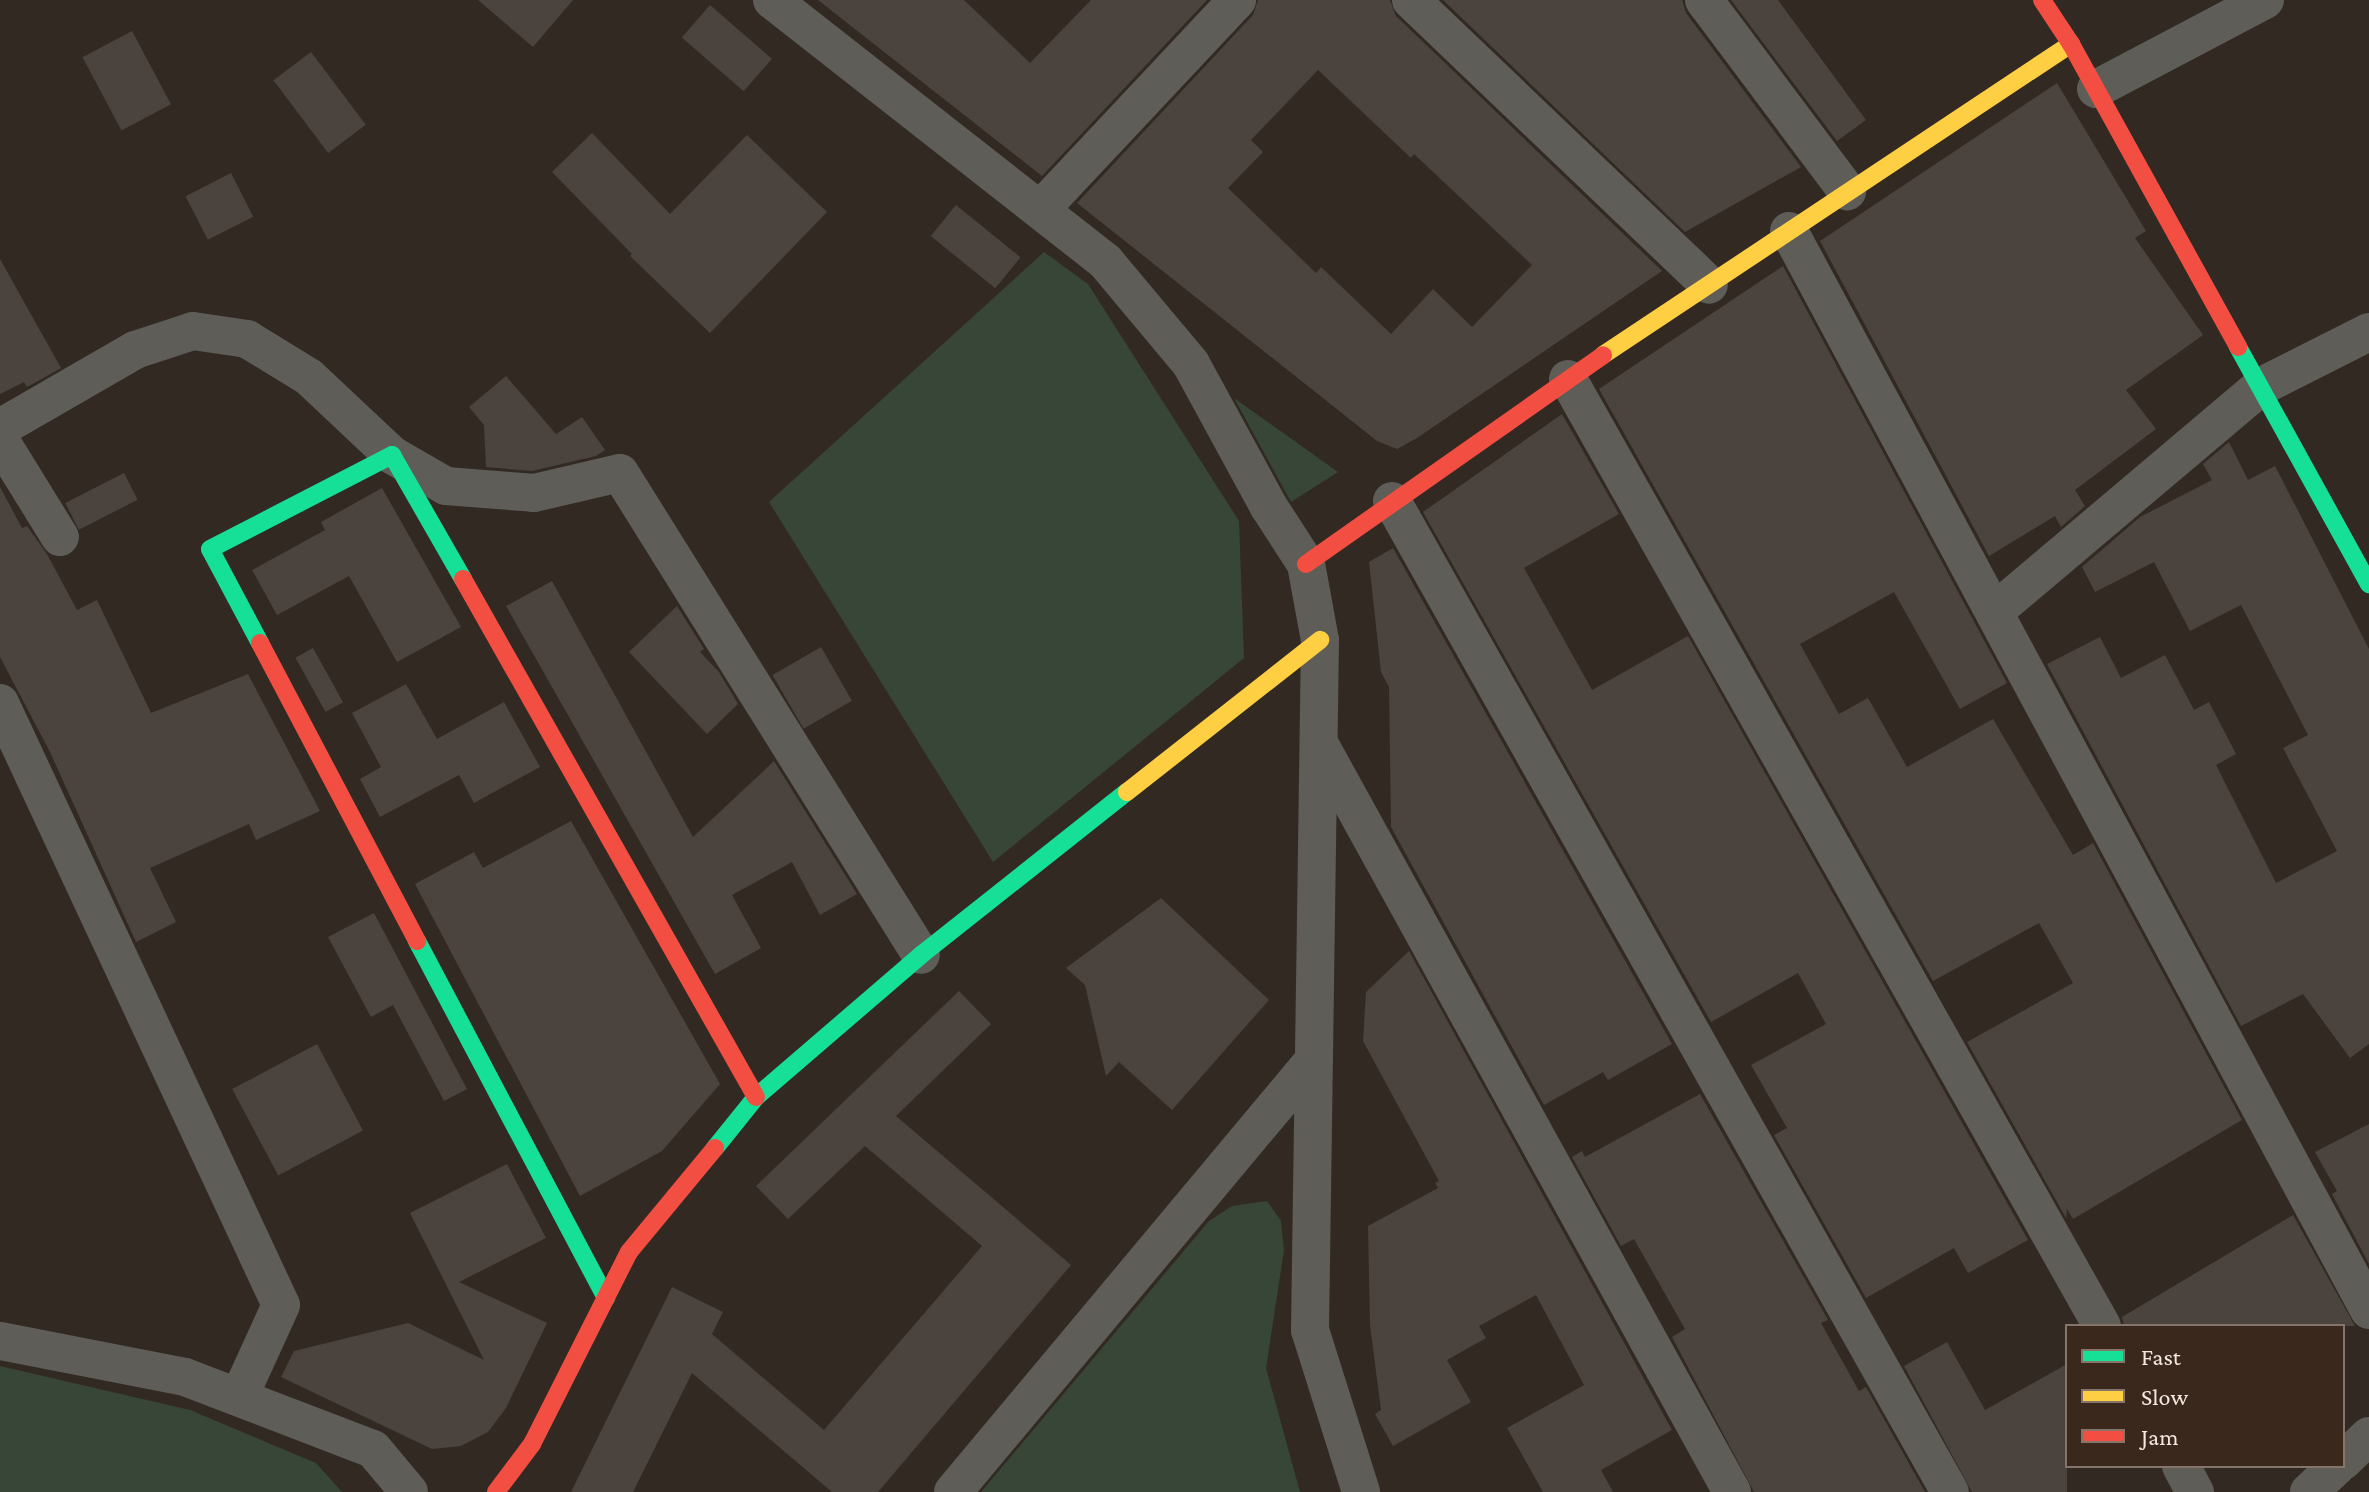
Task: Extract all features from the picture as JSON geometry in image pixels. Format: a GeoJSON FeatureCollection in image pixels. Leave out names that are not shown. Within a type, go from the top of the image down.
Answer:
{"type":"FeatureCollection","features":[{"type":"Feature","properties":{"kind":"street"},"geometry":{"type":"LineString","coordinates":[[772,0],[1105,261],[1191,364],[1269,507],[1306,564],[1320,640],[1310,1330],[1361,1492]]}},
{"type":"Feature","properties":{"kind":"street"},"geometry":{"type":"LineString","coordinates":[[1040,210],[1237,0]]}},
{"type":"Feature","properties":{"kind":"street"},"geometry":{"type":"LineString","coordinates":[[1411,0],[1709,285]]}},
{"type":"Feature","properties":{"kind":"street"},"geometry":{"type":"LineString","coordinates":[[1704,0],[1847,191]]}},
{"type":"Feature","properties":{"kind":"street"},"geometry":{"type":"LineString","coordinates":[[2042,0],[2071,44],[2369,584]]}},
{"type":"Feature","properties":{"kind":"street"},"geometry":{"type":"LineString","coordinates":[[2096,89],[2265,0]]}},
{"type":"Feature","properties":{"kind":"street"},"geometry":{"type":"LineString","coordinates":[[1306,564],[1568,379],[2071,44]]}},
{"type":"Feature","properties":{"kind":"street"},"geometry":{"type":"LineString","coordinates":[[1789,231],[2369,1310]]}},
{"type":"Feature","properties":{"kind":"street"},"geometry":{"type":"LineString","coordinates":[[0,428],[135,350],[193,331],[247,339],[309,377],[392,455],[446,486],[534,493],[620,473],[921,955]]}},
{"type":"Feature","properties":{"kind":"street"},"geometry":{"type":"LineString","coordinates":[[1994,612],[2260,387],[2369,332]]}},
{"type":"Feature","properties":{"kind":"street"},"geometry":{"type":"LineString","coordinates":[[1568,379],[2101,1324]]}},
{"type":"Feature","properties":{"kind":"street"},"geometry":{"type":"LineString","coordinates":[[0,440],[60,537]]}},
{"type":"Feature","properties":{"kind":"street"},"geometry":{"type":"LineString","coordinates":[[392,455],[756,1097]]}},
{"type":"Feature","properties":{"kind":"street"},"geometry":{"type":"LineString","coordinates":[[392,455],[210,549],[606,1298]]}},
{"type":"Feature","properties":{"kind":"street"},"geometry":{"type":"LineString","coordinates":[[1392,501],[1950,1492]]}},
{"type":"Feature","properties":{"kind":"street"},"geometry":{"type":"LineString","coordinates":[[496,1492],[532,1444],[629,1252],[756,1097],[921,955],[1320,640]]}},
{"type":"Feature","properties":{"kind":"street"},"geometry":{"type":"LineString","coordinates":[[0,703],[281,1305],[239,1397]]}},
{"type":"Feature","properties":{"kind":"street"},"geometry":{"type":"LineString","coordinates":[[1318,742],[1732,1492]]}},
{"type":"Feature","properties":{"kind":"street"},"geometry":{"type":"LineString","coordinates":[[953,1492],[1314,1060]]}},
{"type":"Feature","properties":{"kind":"street"},"geometry":{"type":"LineString","coordinates":[[0,1341],[185,1377],[373,1449],[409,1492]]}},
{"type":"Feature","properties":{"kind":"street"},"geometry":{"type":"LineString","coordinates":[[2345,1459],[2369,1436]]}},
{"type":"Feature","properties":{"kind":"street"},"geometry":{"type":"LineString","coordinates":[[2182,1468],[2195,1492]]}},
{"type":"Feature","properties":{"kind":"street"},"geometry":{"type":"LineString","coordinates":[[2309,1492],[2335,1468]]}},
{"type":"Feature","properties":{"kind":"green space"},"geometry":{"type":"Polygon","coordinates":[[[1044,252],[1088,284],[1239,521],[1244,658],[993,862],[769,502],[1044,252]]]}},
{"type":"Feature","properties":{"kind":"green space"},"geometry":{"type":"Polygon","coordinates":[[[1234,398],[1338,472],[1291,502],[1234,398]]]}},
{"type":"Feature","properties":{"kind":"green space"},"geometry":{"type":"Polygon","coordinates":[[[1267,1201],[1281,1221],[1284,1250],[1266,1368],[1300,1492],[981,1492],[1209,1221],[1232,1206],[1267,1201]]]}},
{"type":"Feature","properties":{"kind":"green space"},"geometry":{"type":"Polygon","coordinates":[[[0,1366],[190,1410],[316,1463],[342,1492],[0,1492],[0,1366]]]}},
{"type":"Feature","properties":{"kind":"building"},"geometry":{"type":"Polygon","coordinates":[[[478,0],[573,0],[533,47],[478,0]]]}},
{"type":"Feature","properties":{"kind":"building"},"geometry":{"type":"Polygon","coordinates":[[[818,0],[964,0],[1030,63],[1091,0],[1207,0],[1042,176],[818,0]]]}},
{"type":"Feature","properties":{"kind":"building"},"geometry":{"type":"Polygon","coordinates":[[[1258,0],[1390,0],[1396,16],[1662,271],[1417,438],[1397,449],[1377,441],[1077,203],[1253,15],[1258,0]],[[1318,70],[1251,140],[1263,152],[1228,188],[1316,273],[1321,267],[1391,334],[1433,289],[1472,327],[1532,265],[1414,154],[1411,158],[1318,70]]]}},
{"type":"Feature","properties":{"kind":"building"},"geometry":{"type":"Polygon","coordinates":[[[1443,0],[1682,0],[1686,13],[1801,167],[1685,232],[1443,0]]]}},
{"type":"Feature","properties":{"kind":"building"},"geometry":{"type":"Polygon","coordinates":[[[1731,0],[1778,0],[1866,120],[1837,141],[1731,0]]]}},
{"type":"Feature","properties":{"kind":"building"},"geometry":{"type":"Polygon","coordinates":[[[710,5],[772,59],[744,91],[682,37],[710,5]]]}},
{"type":"Feature","properties":{"kind":"building"},"geometry":{"type":"Polygon","coordinates":[[[132,31],[171,104],[122,131],[83,57],[132,31]]]}},
{"type":"Feature","properties":{"kind":"building"},"geometry":{"type":"Polygon","coordinates":[[[311,52],[366,125],[328,153],[273,80],[311,52]]]}},
{"type":"Feature","properties":{"kind":"building"},"geometry":{"type":"Polygon","coordinates":[[[2057,83],[2146,231],[2135,238],[2203,335],[2126,390],[2156,429],[2075,490],[2085,506],[2061,527],[2055,516],[1989,556],[1820,241],[2057,83]]]}},
{"type":"Feature","properties":{"kind":"building"},"geometry":{"type":"Polygon","coordinates":[[[592,133],[670,214],[747,135],[827,212],[710,333],[630,256],[632,254],[552,172],[592,133]]]}},
{"type":"Feature","properties":{"kind":"building"},"geometry":{"type":"Polygon","coordinates":[[[231,173],[253,217],[208,240],[186,196],[231,173]]]}},
{"type":"Feature","properties":{"kind":"building"},"geometry":{"type":"Polygon","coordinates":[[[956,205],[1021,257],[995,288],[931,236],[956,205]]]}},
{"type":"Feature","properties":{"kind":"building"},"geometry":{"type":"Polygon","coordinates":[[[0,259],[61,368],[27,387],[24,382],[0,394],[0,259]]]}},
{"type":"Feature","properties":{"kind":"building"},"geometry":{"type":"Polygon","coordinates":[[[1783,266],[2007,683],[1960,709],[1894,592],[1800,644],[1839,714],[1868,698],[1907,767],[1993,719],[2073,855],[2093,843],[2242,1120],[2073,1219],[2067,1209],[2066,1218],[1967,1042],[2073,983],[2039,923],[1933,981],[1599,389],[1783,266]]]}},
{"type":"Feature","properties":{"kind":"building"},"geometry":{"type":"Polygon","coordinates":[[[506,376],[556,434],[582,417],[605,450],[596,456],[532,471],[486,467],[484,425],[469,407],[506,376]]]}},
{"type":"Feature","properties":{"kind":"building"},"geometry":{"type":"Polygon","coordinates":[[[1562,414],[1619,514],[1524,568],[1592,690],[1688,636],[2028,1240],[1968,1273],[1954,1248],[1866,1298],[1774,1135],[1787,1128],[1751,1065],[1826,1024],[1798,973],[1711,1022],[1423,512],[1562,414]]]}},
{"type":"Feature","properties":{"kind":"building"},"geometry":{"type":"Polygon","coordinates":[[[2229,442],[2248,480],[2275,466],[2369,649],[2369,1044],[2350,1058],[2303,994],[2241,1026],[2047,664],[2100,637],[2121,678],[2165,655],[2194,710],[2209,702],[2236,754],[2216,765],[2276,883],[2337,851],[2283,748],[2308,735],[2241,605],[2190,631],[2154,562],[2095,592],[2082,567],[2140,517],[2212,480],[2203,464],[2229,442]]]}},
{"type":"Feature","properties":{"kind":"building"},"geometry":{"type":"Polygon","coordinates":[[[124,473],[138,500],[79,530],[65,503],[124,473]]]}},
{"type":"Feature","properties":{"kind":"building"},"geometry":{"type":"Polygon","coordinates":[[[0,487],[22,528],[27,526],[47,554],[77,610],[97,600],[151,713],[248,674],[320,811],[256,840],[249,824],[150,868],[176,922],[136,942],[50,752],[0,657],[0,487]]]}},
{"type":"Feature","properties":{"kind":"building"},"geometry":{"type":"Polygon","coordinates":[[[382,488],[461,627],[397,662],[349,576],[277,615],[252,570],[325,530],[321,522],[382,488]]]}},
{"type":"Feature","properties":{"kind":"building"},"geometry":{"type":"Polygon","coordinates":[[[1393,548],[1672,1044],[1608,1080],[1603,1072],[1544,1105],[1391,827],[1389,687],[1381,672],[1369,562],[1393,548]]]}},
{"type":"Feature","properties":{"kind":"building"},"geometry":{"type":"Polygon","coordinates":[[[552,581],[693,837],[774,761],[857,894],[820,915],[792,862],[732,895],[761,948],[715,974],[506,606],[552,581]]]}},
{"type":"Feature","properties":{"kind":"building"},"geometry":{"type":"Polygon","coordinates":[[[677,606],[704,649],[700,652],[719,672],[738,704],[707,734],[629,652],[677,606]]]}},
{"type":"Feature","properties":{"kind":"building"},"geometry":{"type":"Polygon","coordinates":[[[821,647],[852,701],[804,729],[773,675],[821,647]]]}},
{"type":"Feature","properties":{"kind":"building"},"geometry":{"type":"Polygon","coordinates":[[[313,648],[343,702],[326,712],[296,658],[313,648]]]}},
{"type":"Feature","properties":{"kind":"building"},"geometry":{"type":"Polygon","coordinates":[[[406,684],[437,739],[504,702],[540,767],[474,803],[459,775],[380,817],[360,779],[381,767],[352,713],[406,684]]]}},
{"type":"Feature","properties":{"kind":"building"},"geometry":{"type":"Polygon","coordinates":[[[571,821],[720,1084],[662,1151],[580,1196],[415,884],[474,852],[483,868],[571,821]]]}},
{"type":"Feature","properties":{"kind":"building"},"geometry":{"type":"Polygon","coordinates":[[[1161,898],[1269,1000],[1172,1110],[1119,1062],[1106,1076],[1085,985],[1066,968],[1161,898]]]}},
{"type":"Feature","properties":{"kind":"building"},"geometry":{"type":"Polygon","coordinates":[[[374,913],[467,1089],[444,1101],[393,1005],[371,1017],[328,937],[374,913]]]}},
{"type":"Feature","properties":{"kind":"building"},"geometry":{"type":"Polygon","coordinates":[[[1409,951],[1672,1430],[1601,1470],[1613,1492],[1543,1492],[1507,1428],[1584,1385],[1536,1295],[1479,1326],[1486,1338],[1447,1360],[1471,1402],[1393,1446],[1375,1414],[1381,1410],[1370,1325],[1368,1226],[1438,1188],[1435,1183],[1439,1181],[1363,1041],[1366,992],[1409,951]]]}},
{"type":"Feature","properties":{"kind":"building"},"geometry":{"type":"Polygon","coordinates":[[[959,991],[991,1024],[896,1116],[1071,1265],[878,1492],[832,1492],[692,1373],[633,1492],[571,1492],[672,1287],[723,1312],[712,1334],[824,1430],[982,1246],[865,1146],[788,1219],[756,1186],[959,991]]]}},
{"type":"Feature","properties":{"kind":"building"},"geometry":{"type":"Polygon","coordinates":[[[317,1044],[363,1131],[278,1176],[232,1089],[317,1044]]]}},
{"type":"Feature","properties":{"kind":"building"},"geometry":{"type":"Polygon","coordinates":[[[1700,1094],[1828,1320],[1821,1323],[1859,1391],[1866,1387],[1925,1492],[1754,1492],[1672,1337],[1685,1329],[1634,1239],[1621,1246],[1572,1157],[1582,1151],[1585,1157],[1700,1094]]]}},
{"type":"Feature","properties":{"kind":"building"},"geometry":{"type":"Polygon","coordinates":[[[2369,1124],[2369,1264],[2332,1194],[2337,1191],[2315,1152],[2369,1124]]]}},
{"type":"Feature","properties":{"kind":"building"},"geometry":{"type":"Polygon","coordinates":[[[507,1164],[546,1238],[459,1282],[547,1323],[506,1408],[488,1432],[461,1446],[432,1449],[281,1377],[294,1351],[408,1323],[484,1360],[410,1213],[507,1164]]]}},
{"type":"Feature","properties":{"kind":"building"},"geometry":{"type":"Polygon","coordinates":[[[2293,1215],[2355,1326],[2124,1324],[2122,1317],[2293,1215]]]}},
{"type":"Feature","properties":{"kind":"building"},"geometry":{"type":"Polygon","coordinates":[[[1947,1342],[1985,1410],[2065,1365],[2067,1492],[1972,1492],[1904,1366],[1947,1342]]]}},
{"type":"Feature","properties":{"kind":"traffic: fast"},"geometry":{"type":"LineString","coordinates":[[2238,347],[2369,584]]}},
{"type":"Feature","properties":{"kind":"traffic: fast"},"geometry":{"type":"LineString","coordinates":[[260,643],[210,549],[392,455],[463,579]]}},
{"type":"Feature","properties":{"kind":"traffic: fast"},"geometry":{"type":"LineString","coordinates":[[715,1148],[756,1097],[921,955],[1127,792]]}},
{"type":"Feature","properties":{"kind":"traffic: fast"},"geometry":{"type":"LineString","coordinates":[[417,941],[606,1298]]}},
{"type":"Feature","properties":{"kind":"traffic: slow"},"geometry":{"type":"LineString","coordinates":[[1603,355],[2071,44]]}},
{"type":"Feature","properties":{"kind":"traffic: slow"},"geometry":{"type":"LineString","coordinates":[[1127,792],[1320,640]]}},
{"type":"Feature","properties":{"kind":"traffic: jam"},"geometry":{"type":"LineString","coordinates":[[2042,0],[2071,44],[2238,347]]}},
{"type":"Feature","properties":{"kind":"traffic: jam"},"geometry":{"type":"LineString","coordinates":[[1306,564],[1603,355]]}},
{"type":"Feature","properties":{"kind":"traffic: jam"},"geometry":{"type":"LineString","coordinates":[[463,579],[756,1097]]}},
{"type":"Feature","properties":{"kind":"traffic: jam"},"geometry":{"type":"LineString","coordinates":[[260,643],[417,941]]}},
{"type":"Feature","properties":{"kind":"traffic: jam"},"geometry":{"type":"LineString","coordinates":[[496,1492],[532,1444],[629,1252],[715,1148]]}}]}
